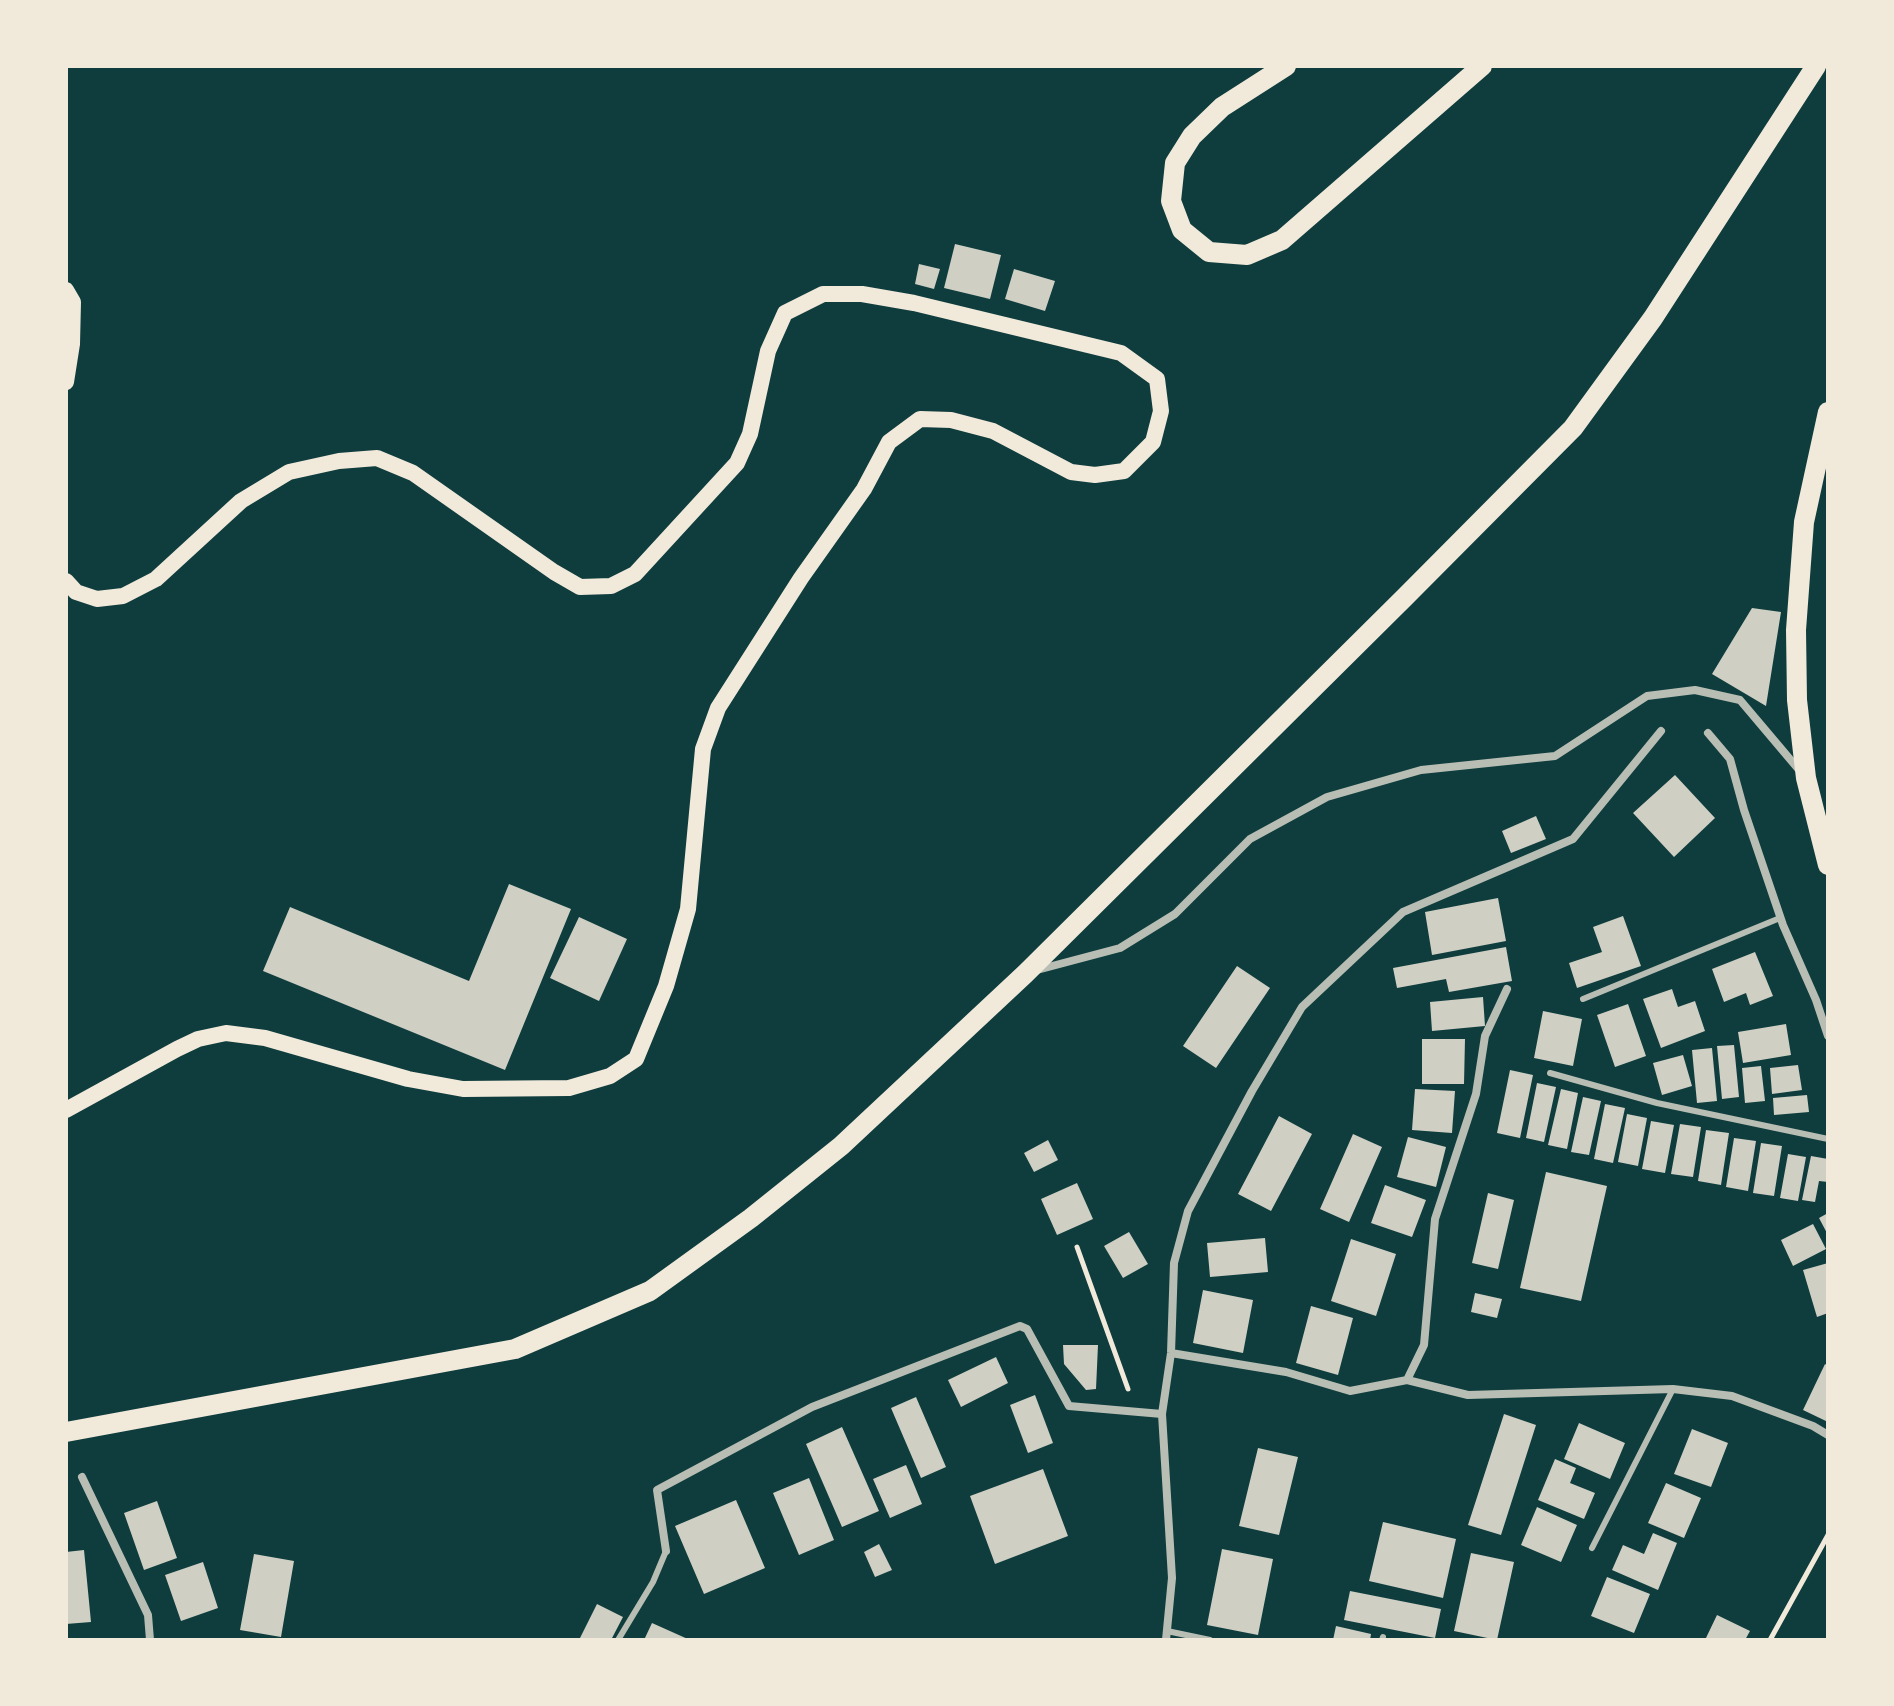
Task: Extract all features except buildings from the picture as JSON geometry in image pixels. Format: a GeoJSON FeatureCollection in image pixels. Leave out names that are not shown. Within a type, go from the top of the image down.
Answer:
{"type":"FeatureCollection","features":[{"type":"Feature","properties":{"kind":"main road"},"geometry":{"type":"LineString","coordinates":[[1286,66],[1222,107],[1192,136],[1175,163],[1171,201],[1182,230],[1209,252],[1247,255],[1282,240],[1482,66]]}},
{"type":"Feature","properties":{"kind":"main road"},"geometry":{"type":"LineString","coordinates":[[66,1432],[515,1349],[650,1291],[751,1218],[841,1146],[1025,974],[1573,428],[1653,318],[1816,66]]}},
{"type":"Feature","properties":{"kind":"main road"},"geometry":{"type":"LineString","coordinates":[[66,290],[73,302],[72,344],[66,382]]}},
{"type":"Feature","properties":{"kind":"main road"},"geometry":{"type":"LineString","coordinates":[[66,581],[76,592],[97,599],[123,596],[156,579],[241,501],[289,472],[339,461],[377,458],[413,473],[580,587],[611,586],[635,574],[737,463],[750,434],[768,351],[785,313],[823,294],[862,294],[914,303],[1121,353],[1157,379],[1161,411],[1153,442],[1124,471],[1095,475],[1071,472],[993,431],[951,420],[920,419],[889,442],[864,489],[801,578],[718,708],[703,749],[688,909],[666,986],[636,1059],[610,1076],[569,1088],[463,1089],[408,1079],[265,1038],[226,1033],[198,1039],[177,1049],[66,1110]]}},
{"type":"Feature","properties":{"kind":"main road"},"geometry":{"type":"LineString","coordinates":[[1828,412],[1804,522],[1796,630],[1797,700],[1806,778],[1828,865]]}},
{"type":"Feature","properties":{"kind":"street"},"geometry":{"type":"LineString","coordinates":[[1025,974],[1120,948],[1175,914],[1250,839],[1327,797],[1421,770],[1555,756],[1647,696],[1695,690],[1740,700],[1806,778]]}},
{"type":"Feature","properties":{"kind":"street"},"geometry":{"type":"LineString","coordinates":[[1166,1635],[1172,1578],[1162,1414],[1171,1353],[1174,1263],[1188,1211],[1252,1091],[1302,1007],[1403,912],[1573,839],[1661,731]]}},
{"type":"Feature","properties":{"kind":"street"},"geometry":{"type":"LineString","coordinates":[[1708,733],[1730,759],[1780,918],[1816,1000],[1828,1036]]}},
{"type":"Feature","properties":{"kind":"street"},"geometry":{"type":"LineString","coordinates":[[1407,1380],[1424,1345],[1435,1219],[1476,1094],[1485,1036],[1507,989]]}},
{"type":"Feature","properties":{"kind":"street"},"geometry":{"type":"LineString","coordinates":[[666,1551],[657,1490],[812,1407],[1020,1326],[1027,1329],[1069,1406],[1162,1414]]}},
{"type":"Feature","properties":{"kind":"street"},"geometry":{"type":"LineString","coordinates":[[1171,1353],[1286,1372],[1350,1391],[1407,1380],[1468,1395],[1673,1389],[1732,1396],[1813,1426],[1828,1435]]}},
{"type":"Feature","properties":{"kind":"street"},"geometry":{"type":"LineString","coordinates":[[82,1477],[148,1615],[150,1640]]}},
{"type":"Feature","properties":{"kind":"lane"},"geometry":{"type":"LineString","coordinates":[[1583,999],[1780,918]]}},
{"type":"Feature","properties":{"kind":"lane"},"geometry":{"type":"LineString","coordinates":[[1550,1073],[1657,1103],[1828,1139]]}},
{"type":"Feature","properties":{"kind":"lane"},"geometry":{"type":"LineString","coordinates":[[1592,1548],[1673,1389]]}},
{"type":"Feature","properties":{"kind":"lane"},"geometry":{"type":"LineString","coordinates":[[618,1640],[653,1582],[666,1551]]}},
{"type":"Feature","properties":{"kind":"lane"},"geometry":{"type":"LineString","coordinates":[[1166,1635],[1210,1640]]}},
{"type":"Feature","properties":{"kind":"path"},"geometry":{"type":"LineString","coordinates":[[1077,1247],[1137,1413]]}},
{"type":"Feature","properties":{"kind":"path"},"geometry":{"type":"LineString","coordinates":[[1770,1640],[1828,1535]]}}]}
